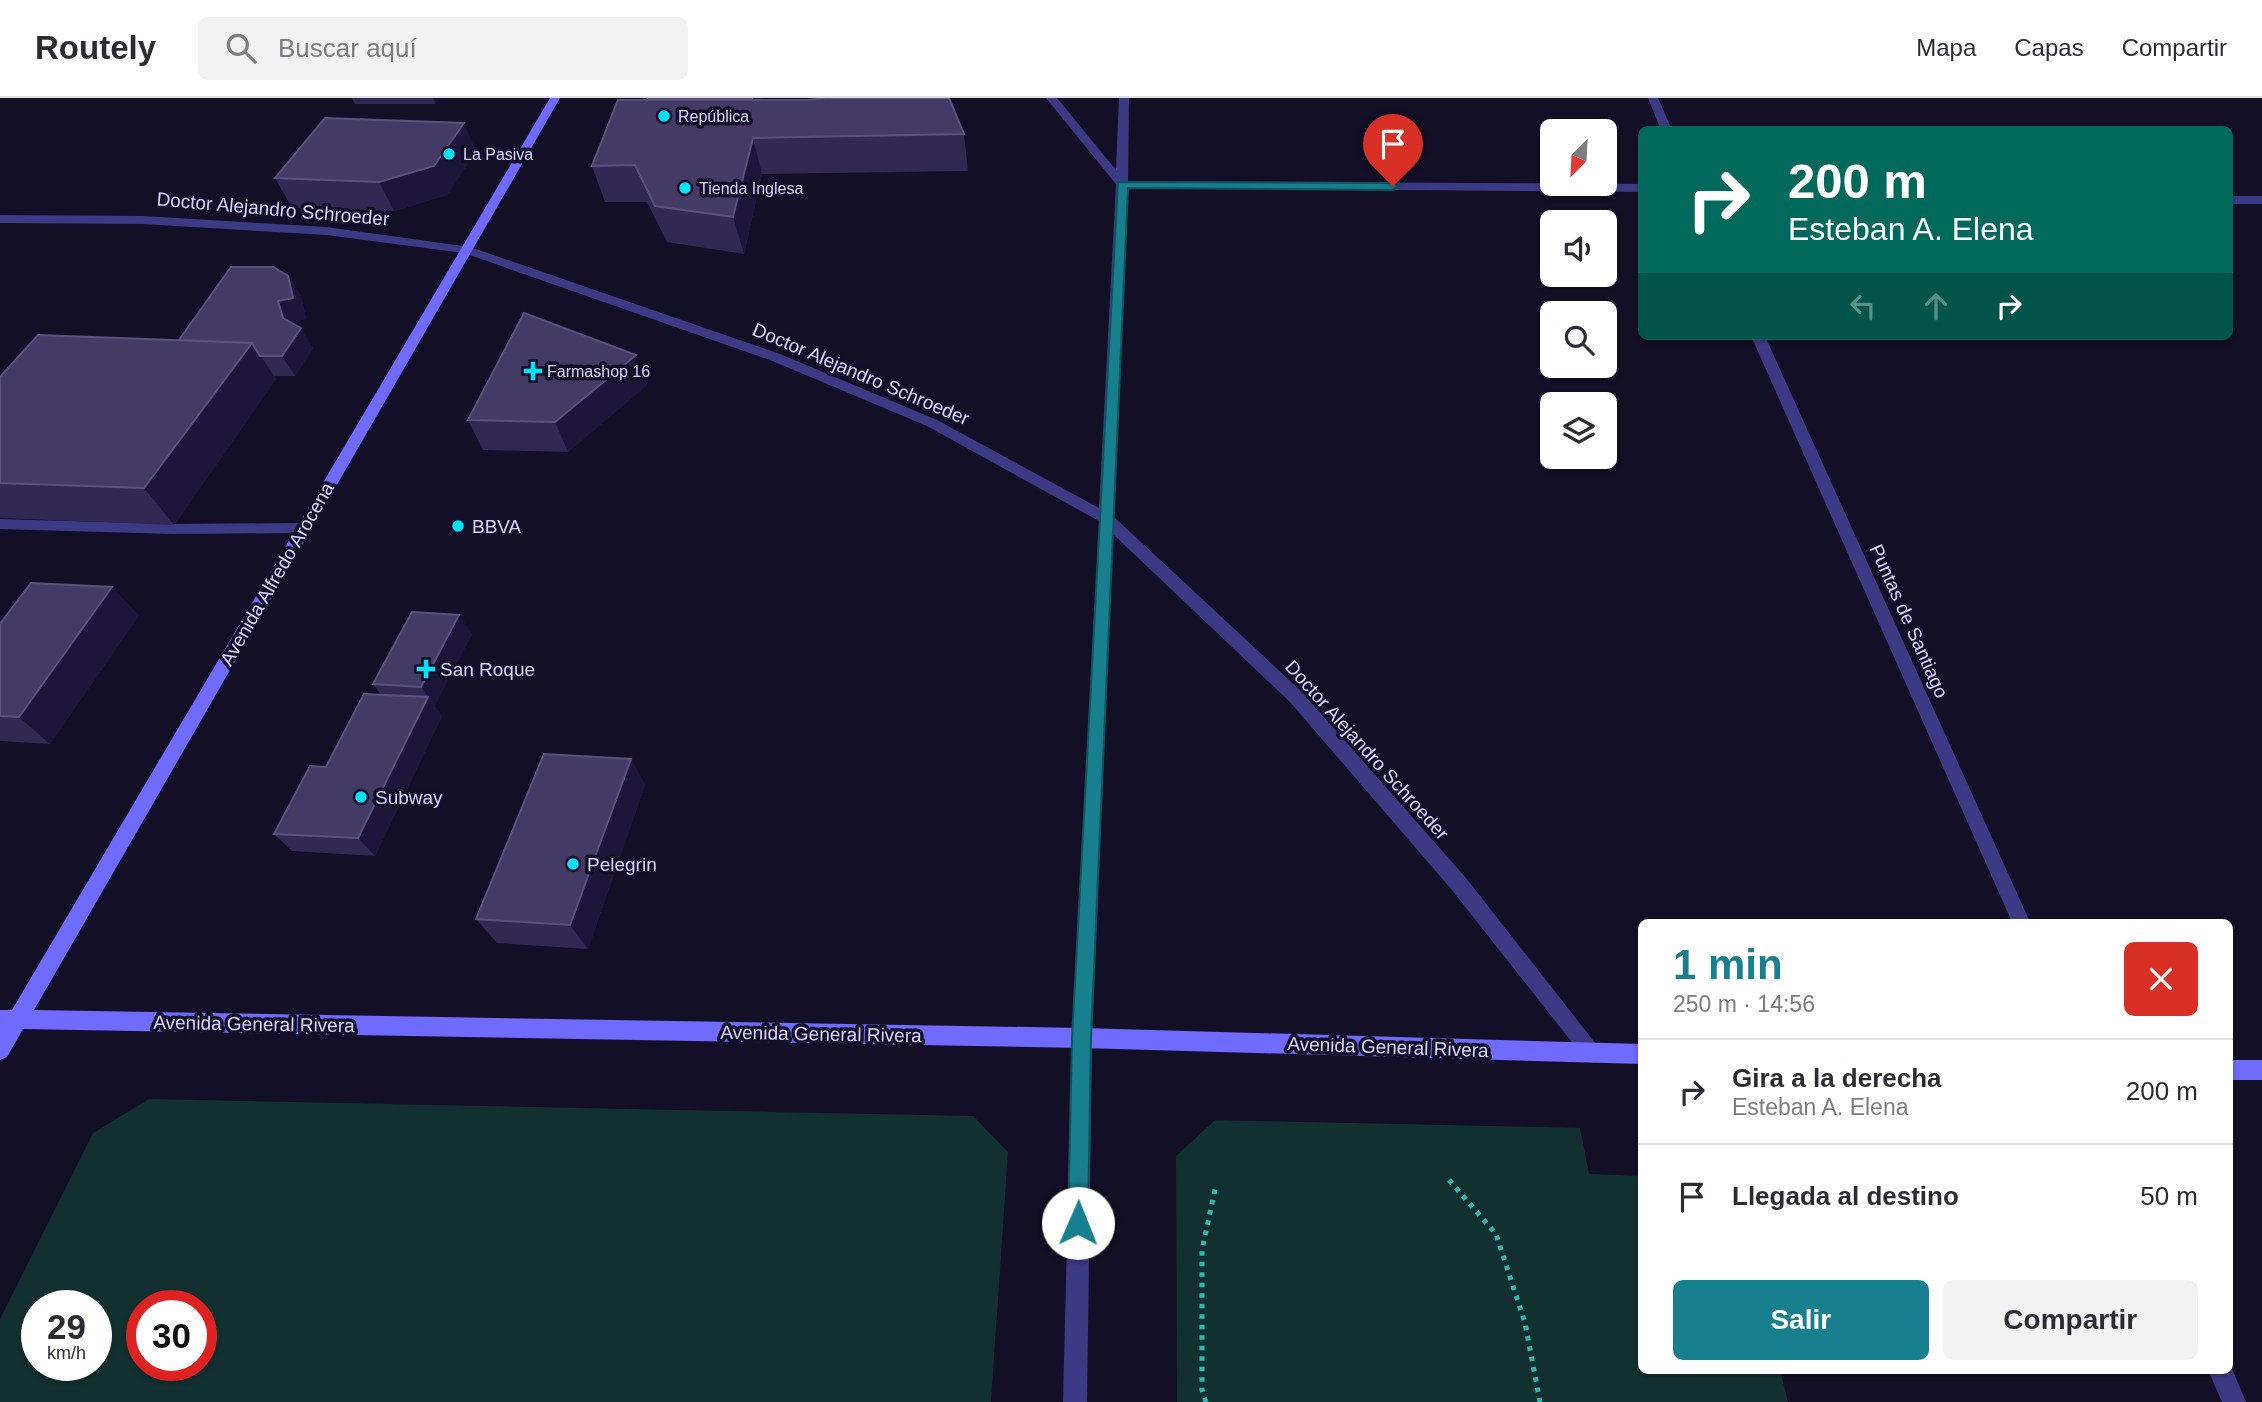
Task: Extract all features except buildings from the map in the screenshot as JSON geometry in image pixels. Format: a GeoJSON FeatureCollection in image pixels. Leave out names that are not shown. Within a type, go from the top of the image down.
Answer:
{"type":"FeatureCollection","features":[{"type":"Feature","properties":{"kind":"street","name":"Avenida Alfredo Arocena"},"geometry":{"type":"LineString","coordinates":[[0,1050],[9,1020],[304,527],[555,98]]}},
{"type":"Feature","properties":{"kind":"street"},"geometry":{"type":"LineString","coordinates":[[1051,98],[1122,184]]}},
{"type":"Feature","properties":{"kind":"street"},"geometry":{"type":"LineString","coordinates":[[1075,1402],[1082,1038],[1124,98]]}},
{"type":"Feature","properties":{"kind":"street"},"geometry":{"type":"LineString","coordinates":[[1653,98],[1665,126]]}},
{"type":"Feature","properties":{"kind":"street"},"geometry":{"type":"LineString","coordinates":[[1122,184],[1638,188]]}},
{"type":"Feature","properties":{"kind":"street"},"geometry":{"type":"LineString","coordinates":[[2233,200],[2262,200]]}},
{"type":"Feature","properties":{"kind":"street","name":"Doctor Alejandro Schroeder"},"geometry":{"type":"LineString","coordinates":[[0,219],[143,220],[313,230],[467,250],[549,276],[788,362],[932,423],[1107,519],[1296,698],[1459,884],[1593,1053]]}},
{"type":"Feature","properties":{"kind":"street","name":"Puntas de Santiago"},"geometry":{"type":"LineString","coordinates":[[1760,340],[2020,919]]}},
{"type":"Feature","properties":{"kind":"street"},"geometry":{"type":"LineString","coordinates":[[0,524],[173,529],[304,527]]}},
{"type":"Feature","properties":{"kind":"street","name":"Avenida General Rivera"},"geometry":{"type":"LineString","coordinates":[[9,1020],[1082,1038],[1638,1054]]}},
{"type":"Feature","properties":{"kind":"street"},"geometry":{"type":"LineString","coordinates":[[2233,1070],[2262,1070]]}},
{"type":"Feature","properties":{"kind":"street"},"geometry":{"type":"LineString","coordinates":[[2222,1374],[2234,1402]]}},
{"type":"Feature","properties":{"kind":"path"},"geometry":{"type":"LineString","coordinates":[[1449,1180],[1496,1234],[1525,1323],[1540,1402]]}},
{"type":"Feature","properties":{"kind":"path"},"geometry":{"type":"LineString","coordinates":[[1206,1402],[1202,1390],[1202,1250],[1216,1185]]}},
{"type":"Feature","properties":{"kind":"green space"},"geometry":{"type":"Polygon","coordinates":[[[149,1099],[973,1116],[1008,1152],[991,1402],[0,1402],[0,1319],[93,1133],[149,1099]]]}},
{"type":"Feature","properties":{"kind":"green space"},"geometry":{"type":"Polygon","coordinates":[[[1215,1120],[1580,1128],[1589,1174],[1638,1176],[1638,1374],[1781,1374],[1788,1402],[1177,1402],[1176,1156],[1215,1120]]]}},
{"type":"Feature","properties":{"kind":"place","name":"República"},"geometry":{"type":"Point","coordinates":[664,116]}},
{"type":"Feature","properties":{"kind":"place","name":"La Pasiva"},"geometry":{"type":"Point","coordinates":[449,154]}},
{"type":"Feature","properties":{"kind":"place","name":"Tienda Inglesa"},"geometry":{"type":"Point","coordinates":[685,188]}},
{"type":"Feature","properties":{"kind":"place","name":"Farmashop 16"},"geometry":{"type":"Point","coordinates":[533,371]}},
{"type":"Feature","properties":{"kind":"place","name":"BBVA"},"geometry":{"type":"Point","coordinates":[458,526]}},
{"type":"Feature","properties":{"kind":"place","name":"San Roque"},"geometry":{"type":"Point","coordinates":[426,669]}},
{"type":"Feature","properties":{"kind":"place","name":"Subway"},"geometry":{"type":"Point","coordinates":[361,797]}},
{"type":"Feature","properties":{"kind":"place","name":"Pelegrin"},"geometry":{"type":"Point","coordinates":[573,864]}},
{"type":"Feature","properties":{"kind":"route"},"geometry":{"type":"LineString","coordinates":[[1078,1223],[1082,1038],[1122,184],[1393,186]]}}]}
